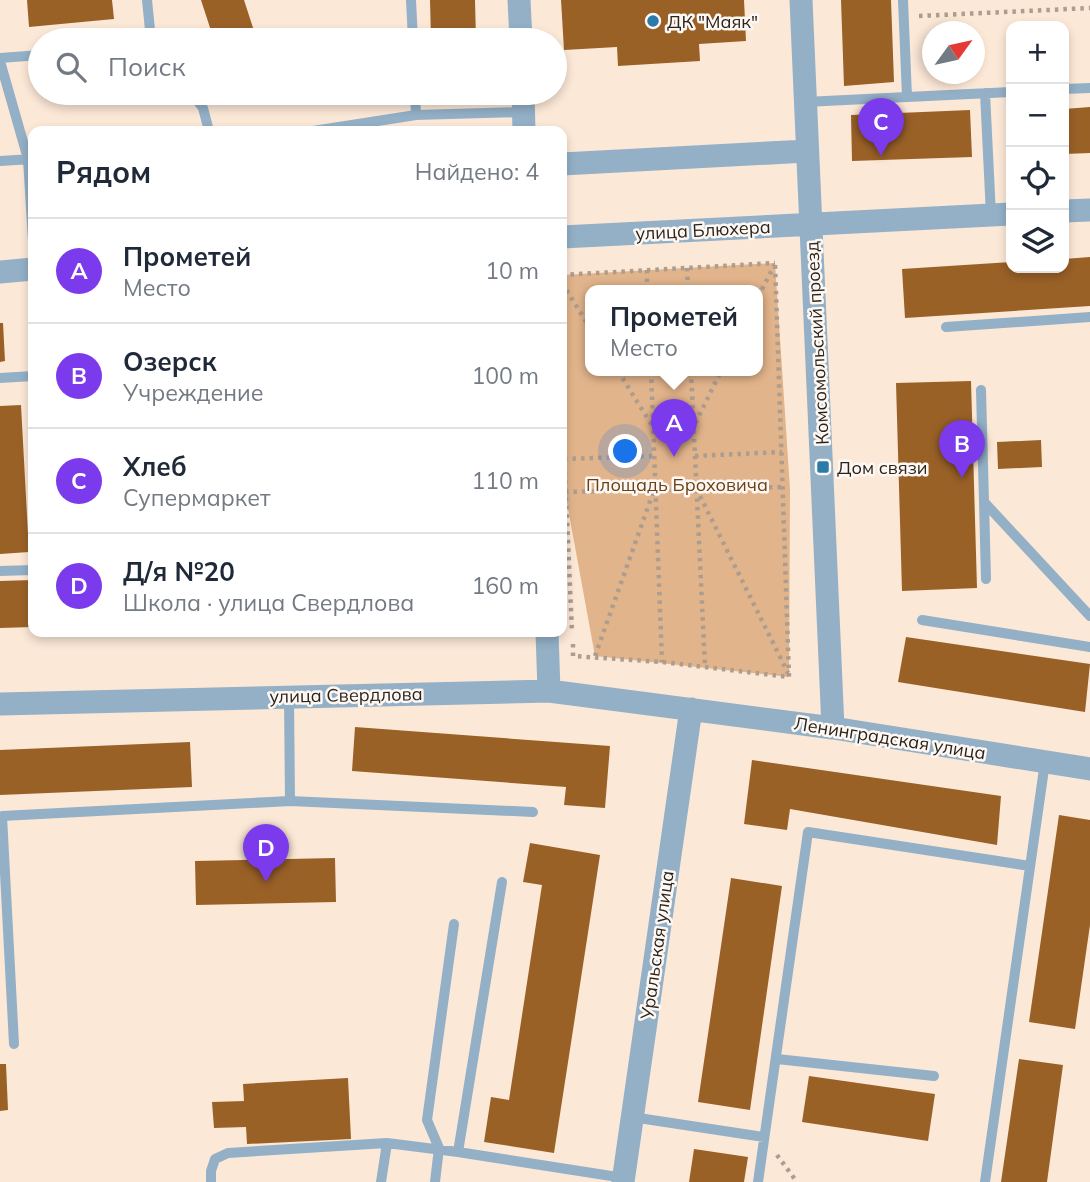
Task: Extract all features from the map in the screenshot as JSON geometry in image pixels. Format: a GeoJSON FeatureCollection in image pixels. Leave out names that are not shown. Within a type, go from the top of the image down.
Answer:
{"type":"FeatureCollection","features":[{"type":"Feature","properties":{"kind":"street"},"geometry":{"type":"LineString","coordinates":[[519,0],[520,28]]}},
{"type":"Feature","properties":{"kind":"street","name":"Комсомольский проезд"},"geometry":{"type":"LineString","coordinates":[[801,0],[833,727]]}},
{"type":"Feature","properties":{"kind":"street"},"geometry":{"type":"LineString","coordinates":[[567,164],[807,151]]}},
{"type":"Feature","properties":{"kind":"street"},"geometry":{"type":"LineString","coordinates":[[1069,211],[1090,210]]}},
{"type":"Feature","properties":{"kind":"street","name":"улица Блюхера"},"geometry":{"type":"LineString","coordinates":[[567,237],[1001,214]]}},
{"type":"Feature","properties":{"kind":"street"},"geometry":{"type":"LineString","coordinates":[[0,272],[28,269]]}},
{"type":"Feature","properties":{"kind":"street"},"geometry":{"type":"LineString","coordinates":[[547,637],[549,691]]}},
{"type":"Feature","properties":{"kind":"street","name":"улица Свердлова"},"geometry":{"type":"LineString","coordinates":[[0,704],[549,691],[691,709]]}},
{"type":"Feature","properties":{"kind":"street","name":"Ленинградская улица"},"geometry":{"type":"LineString","coordinates":[[691,709],[833,727],[1090,769]]}},
{"type":"Feature","properties":{"kind":"street","name":"Уральская улица"},"geometry":{"type":"LineString","coordinates":[[624,1180],[691,709]]}},
{"type":"Feature","properties":{"kind":"lane"},"geometry":{"type":"LineString","coordinates":[[147,0],[150,28]]}},
{"type":"Feature","properties":{"kind":"lane"},"geometry":{"type":"LineString","coordinates":[[411,0],[412,28]]}},
{"type":"Feature","properties":{"kind":"lane"},"geometry":{"type":"LineString","coordinates":[[903,0],[907,97]]}},
{"type":"Feature","properties":{"kind":"lane"},"geometry":{"type":"LineString","coordinates":[[28,56],[0,60],[28,149]]}},
{"type":"Feature","properties":{"kind":"lane"},"geometry":{"type":"LineString","coordinates":[[1069,89],[1090,88]]}},
{"type":"Feature","properties":{"kind":"lane"},"geometry":{"type":"LineString","coordinates":[[805,102],[1006,92]]}},
{"type":"Feature","properties":{"kind":"lane"},"geometry":{"type":"LineString","coordinates":[[985,93],[1001,214]]}},
{"type":"Feature","properties":{"kind":"lane"},"geometry":{"type":"LineString","coordinates":[[201,105],[207,126]]}},
{"type":"Feature","properties":{"kind":"lane"},"geometry":{"type":"LineString","coordinates":[[416,105],[416,116]]}},
{"type":"Feature","properties":{"kind":"lane"},"geometry":{"type":"LineString","coordinates":[[347,126],[416,116],[523,112]]}},
{"type":"Feature","properties":{"kind":"lane"},"geometry":{"type":"LineString","coordinates":[[0,161],[28,159]]}},
{"type":"Feature","properties":{"kind":"lane"},"geometry":{"type":"LineString","coordinates":[[946,327],[1090,317]]}},
{"type":"Feature","properties":{"kind":"lane"},"geometry":{"type":"LineString","coordinates":[[0,378],[28,376]]}},
{"type":"Feature","properties":{"kind":"lane"},"geometry":{"type":"LineString","coordinates":[[981,390],[986,579]]}},
{"type":"Feature","properties":{"kind":"lane"},"geometry":{"type":"LineString","coordinates":[[984,502],[1090,616]]}},
{"type":"Feature","properties":{"kind":"lane"},"geometry":{"type":"LineString","coordinates":[[0,571],[28,570]]}},
{"type":"Feature","properties":{"kind":"lane"},"geometry":{"type":"LineString","coordinates":[[922,620],[1090,647]]}},
{"type":"Feature","properties":{"kind":"lane"},"geometry":{"type":"LineString","coordinates":[[289,697],[290,801]]}},
{"type":"Feature","properties":{"kind":"lane"},"geometry":{"type":"LineString","coordinates":[[985,1182],[1045,762]]}},
{"type":"Feature","properties":{"kind":"lane"},"geometry":{"type":"LineString","coordinates":[[15,1044],[2,816],[290,801],[533,811]]}},
{"type":"Feature","properties":{"kind":"lane"},"geometry":{"type":"LineString","coordinates":[[758,1182],[808,832],[1030,866]]}},
{"type":"Feature","properties":{"kind":"lane"},"geometry":{"type":"LineString","coordinates":[[458,1152],[502,882]]}},
{"type":"Feature","properties":{"kind":"lane"},"geometry":{"type":"LineString","coordinates":[[435,1182],[439,1149],[428,1120],[454,924]]}},
{"type":"Feature","properties":{"kind":"lane"},"geometry":{"type":"LineString","coordinates":[[777,1059],[934,1076]]}},
{"type":"Feature","properties":{"kind":"lane"},"geometry":{"type":"LineString","coordinates":[[632,1117],[764,1137]]}},
{"type":"Feature","properties":{"kind":"lane"},"geometry":{"type":"LineString","coordinates":[[211,1182],[215,1159],[228,1153],[387,1143],[624,1180]]}},
{"type":"Feature","properties":{"kind":"lane"},"geometry":{"type":"LineString","coordinates":[[381,1182],[387,1143]]}},
{"type":"Feature","properties":{"kind":"path"},"geometry":{"type":"LineString","coordinates":[[904,17],[1090,8]]}},
{"type":"Feature","properties":{"kind":"path"},"geometry":{"type":"LineString","coordinates":[[567,275],[775,263]]}},
{"type":"Feature","properties":{"kind":"path"},"geometry":{"type":"LineString","coordinates":[[763,287],[775,263]]}},
{"type":"Feature","properties":{"kind":"path"},"geometry":{"type":"LineString","coordinates":[[775,263],[789,677]]}},
{"type":"Feature","properties":{"kind":"path"},"geometry":{"type":"LineString","coordinates":[[687,268],[688,285]]}},
{"type":"Feature","properties":{"kind":"path"},"geometry":{"type":"LineString","coordinates":[[647,270],[648,285]]}},
{"type":"Feature","properties":{"kind":"path"},"geometry":{"type":"LineString","coordinates":[[567,291],[585,320]]}},
{"type":"Feature","properties":{"kind":"path"},"geometry":{"type":"LineString","coordinates":[[621,376],[653,427]]}},
{"type":"Feature","properties":{"kind":"path"},"geometry":{"type":"LineString","coordinates":[[651,376],[662,662]]}},
{"type":"Feature","properties":{"kind":"path"},"geometry":{"type":"LineString","coordinates":[[691,376],[705,667]]}},
{"type":"Feature","properties":{"kind":"path"},"geometry":{"type":"LineString","coordinates":[[694,426],[719,376]]}},
{"type":"Feature","properties":{"kind":"path"},"geometry":{"type":"LineString","coordinates":[[653,427],[694,426]]}},
{"type":"Feature","properties":{"kind":"path"},"geometry":{"type":"LineString","coordinates":[[695,456],[782,452]]}},
{"type":"Feature","properties":{"kind":"path"},"geometry":{"type":"LineString","coordinates":[[567,459],[654,456]]}},
{"type":"Feature","properties":{"kind":"path"},"geometry":{"type":"LineString","coordinates":[[567,492],[783,487]]}},
{"type":"Feature","properties":{"kind":"path"},"geometry":{"type":"LineString","coordinates":[[595,656],[655,489]]}},
{"type":"Feature","properties":{"kind":"path"},"geometry":{"type":"LineString","coordinates":[[697,490],[789,677]]}},
{"type":"Feature","properties":{"kind":"path"},"geometry":{"type":"LineString","coordinates":[[567,533],[573,656],[662,662],[789,677]]}},
{"type":"Feature","properties":{"kind":"green space","name":"Площадь Броховича"},"geometry":{"type":"Polygon","coordinates":[[[775,263],[790,489],[789,677],[595,656],[567,503],[567,275],[775,263]]]}},
{"type":"Feature","properties":{"kind":"building"},"geometry":{"type":"Polygon","coordinates":[[[27,0],[112,0],[114,19],[29,27],[27,0]]]}},
{"type":"Feature","properties":{"kind":"building"},"geometry":{"type":"Polygon","coordinates":[[[201,0],[244,0],[253,28],[210,28],[201,0]]]}},
{"type":"Feature","properties":{"kind":"building"},"geometry":{"type":"Polygon","coordinates":[[[430,0],[475,0],[476,28],[431,28],[430,0]]]}},
{"type":"Feature","properties":{"kind":"building","name":"ДК \"Маяк\""},"geometry":{"type":"Polygon","coordinates":[[[561,0],[744,0],[746,41],[699,44],[700,61],[618,66],[617,47],[567,50],[567,28],[563,28],[561,0]]]}},
{"type":"Feature","properties":{"kind":"building"},"geometry":{"type":"Polygon","coordinates":[[[841,0],[891,0],[894,82],[844,86],[841,0]]]}},
{"type":"Feature","properties":{"kind":"building"},"geometry":{"type":"Polygon","coordinates":[[[1090,107],[1090,153],[1069,154],[1069,109],[1090,107]]]}},
{"type":"Feature","properties":{"kind":"building"},"geometry":{"type":"Polygon","coordinates":[[[970,110],[972,157],[852,161],[851,115],[970,110]]]}},
{"type":"Feature","properties":{"kind":"building"},"geometry":{"type":"Polygon","coordinates":[[[1090,257],[1090,306],[905,318],[902,269],[1006,262],[1006,273],[1069,273],[1069,259],[1090,257]]]}},
{"type":"Feature","properties":{"kind":"building"},"geometry":{"type":"Polygon","coordinates":[[[0,323],[3,323],[5,361],[0,362],[0,323]]]}},
{"type":"Feature","properties":{"kind":"building"},"geometry":{"type":"Polygon","coordinates":[[[971,381],[977,588],[902,591],[896,383],[971,381]]]}},
{"type":"Feature","properties":{"kind":"building"},"geometry":{"type":"Polygon","coordinates":[[[21,405],[28,552],[0,554],[0,406],[21,405]]]}},
{"type":"Feature","properties":{"kind":"building"},"geometry":{"type":"Polygon","coordinates":[[[1041,440],[1042,467],[998,469],[997,442],[1041,440]]]}},
{"type":"Feature","properties":{"kind":"building"},"geometry":{"type":"Polygon","coordinates":[[[28,580],[28,627],[0,628],[0,581],[28,580]]]}},
{"type":"Feature","properties":{"kind":"building"},"geometry":{"type":"Polygon","coordinates":[[[906,637],[1090,664],[1085,712],[898,682],[906,637]]]}},
{"type":"Feature","properties":{"kind":"building"},"geometry":{"type":"Polygon","coordinates":[[[355,727],[610,746],[605,808],[564,805],[566,787],[352,771],[355,727]]]}},
{"type":"Feature","properties":{"kind":"building"},"geometry":{"type":"Polygon","coordinates":[[[190,742],[192,787],[0,795],[0,750],[190,742]]]}},
{"type":"Feature","properties":{"kind":"building"},"geometry":{"type":"Polygon","coordinates":[[[752,760],[1001,796],[997,845],[790,809],[787,830],[744,824],[752,760]]]}},
{"type":"Feature","properties":{"kind":"building"},"geometry":{"type":"Polygon","coordinates":[[[1059,815],[1090,820],[1090,925],[1075,1029],[1029,1022],[1059,815]]]}},
{"type":"Feature","properties":{"kind":"building"},"geometry":{"type":"Polygon","coordinates":[[[530,843],[600,855],[554,1153],[484,1142],[491,1097],[509,1100],[542,885],[523,882],[530,843]]]}},
{"type":"Feature","properties":{"kind":"building"},"geometry":{"type":"Polygon","coordinates":[[[335,858],[336,902],[196,905],[195,861],[335,858]]]}},
{"type":"Feature","properties":{"kind":"building"},"geometry":{"type":"Polygon","coordinates":[[[731,878],[782,886],[750,1110],[698,1102],[731,878]]]}},
{"type":"Feature","properties":{"kind":"building"},"geometry":{"type":"Polygon","coordinates":[[[1019,1059],[1063,1065],[1047,1182],[1001,1182],[1019,1059]]]}},
{"type":"Feature","properties":{"kind":"building"},"geometry":{"type":"Polygon","coordinates":[[[0,1064],[6,1064],[8,1110],[0,1111],[0,1064]]]}},
{"type":"Feature","properties":{"kind":"building"},"geometry":{"type":"Polygon","coordinates":[[[809,1076],[935,1094],[928,1141],[802,1122],[809,1076]]]}},
{"type":"Feature","properties":{"kind":"building"},"geometry":{"type":"Polygon","coordinates":[[[348,1078],[351,1139],[247,1144],[246,1127],[214,1128],[212,1102],[244,1101],[243,1084],[348,1078]]]}},
{"type":"Feature","properties":{"kind":"building"},"geometry":{"type":"Polygon","coordinates":[[[694,1149],[748,1157],[744,1182],[689,1182],[694,1149]]]}},
{"type":"Feature","properties":{"kind":"place","name":"ДК \"Маяк\""},"geometry":{"type":"Point","coordinates":[653,21]}},
{"type":"Feature","properties":{"kind":"place","name":"Хлеб"},"geometry":{"type":"Point","coordinates":[881,156]}},
{"type":"Feature","properties":{"kind":"place","name":"Прометей"},"geometry":{"type":"Point","coordinates":[674,457]}},
{"type":"Feature","properties":{"kind":"place","name":"Дом связи"},"geometry":{"type":"Point","coordinates":[823,467]}},
{"type":"Feature","properties":{"kind":"place","name":"Озерск"},"geometry":{"type":"Point","coordinates":[962,478]}},
{"type":"Feature","properties":{"kind":"place","name":"Д/я №20"},"geometry":{"type":"Point","coordinates":[266,882]}}]}
